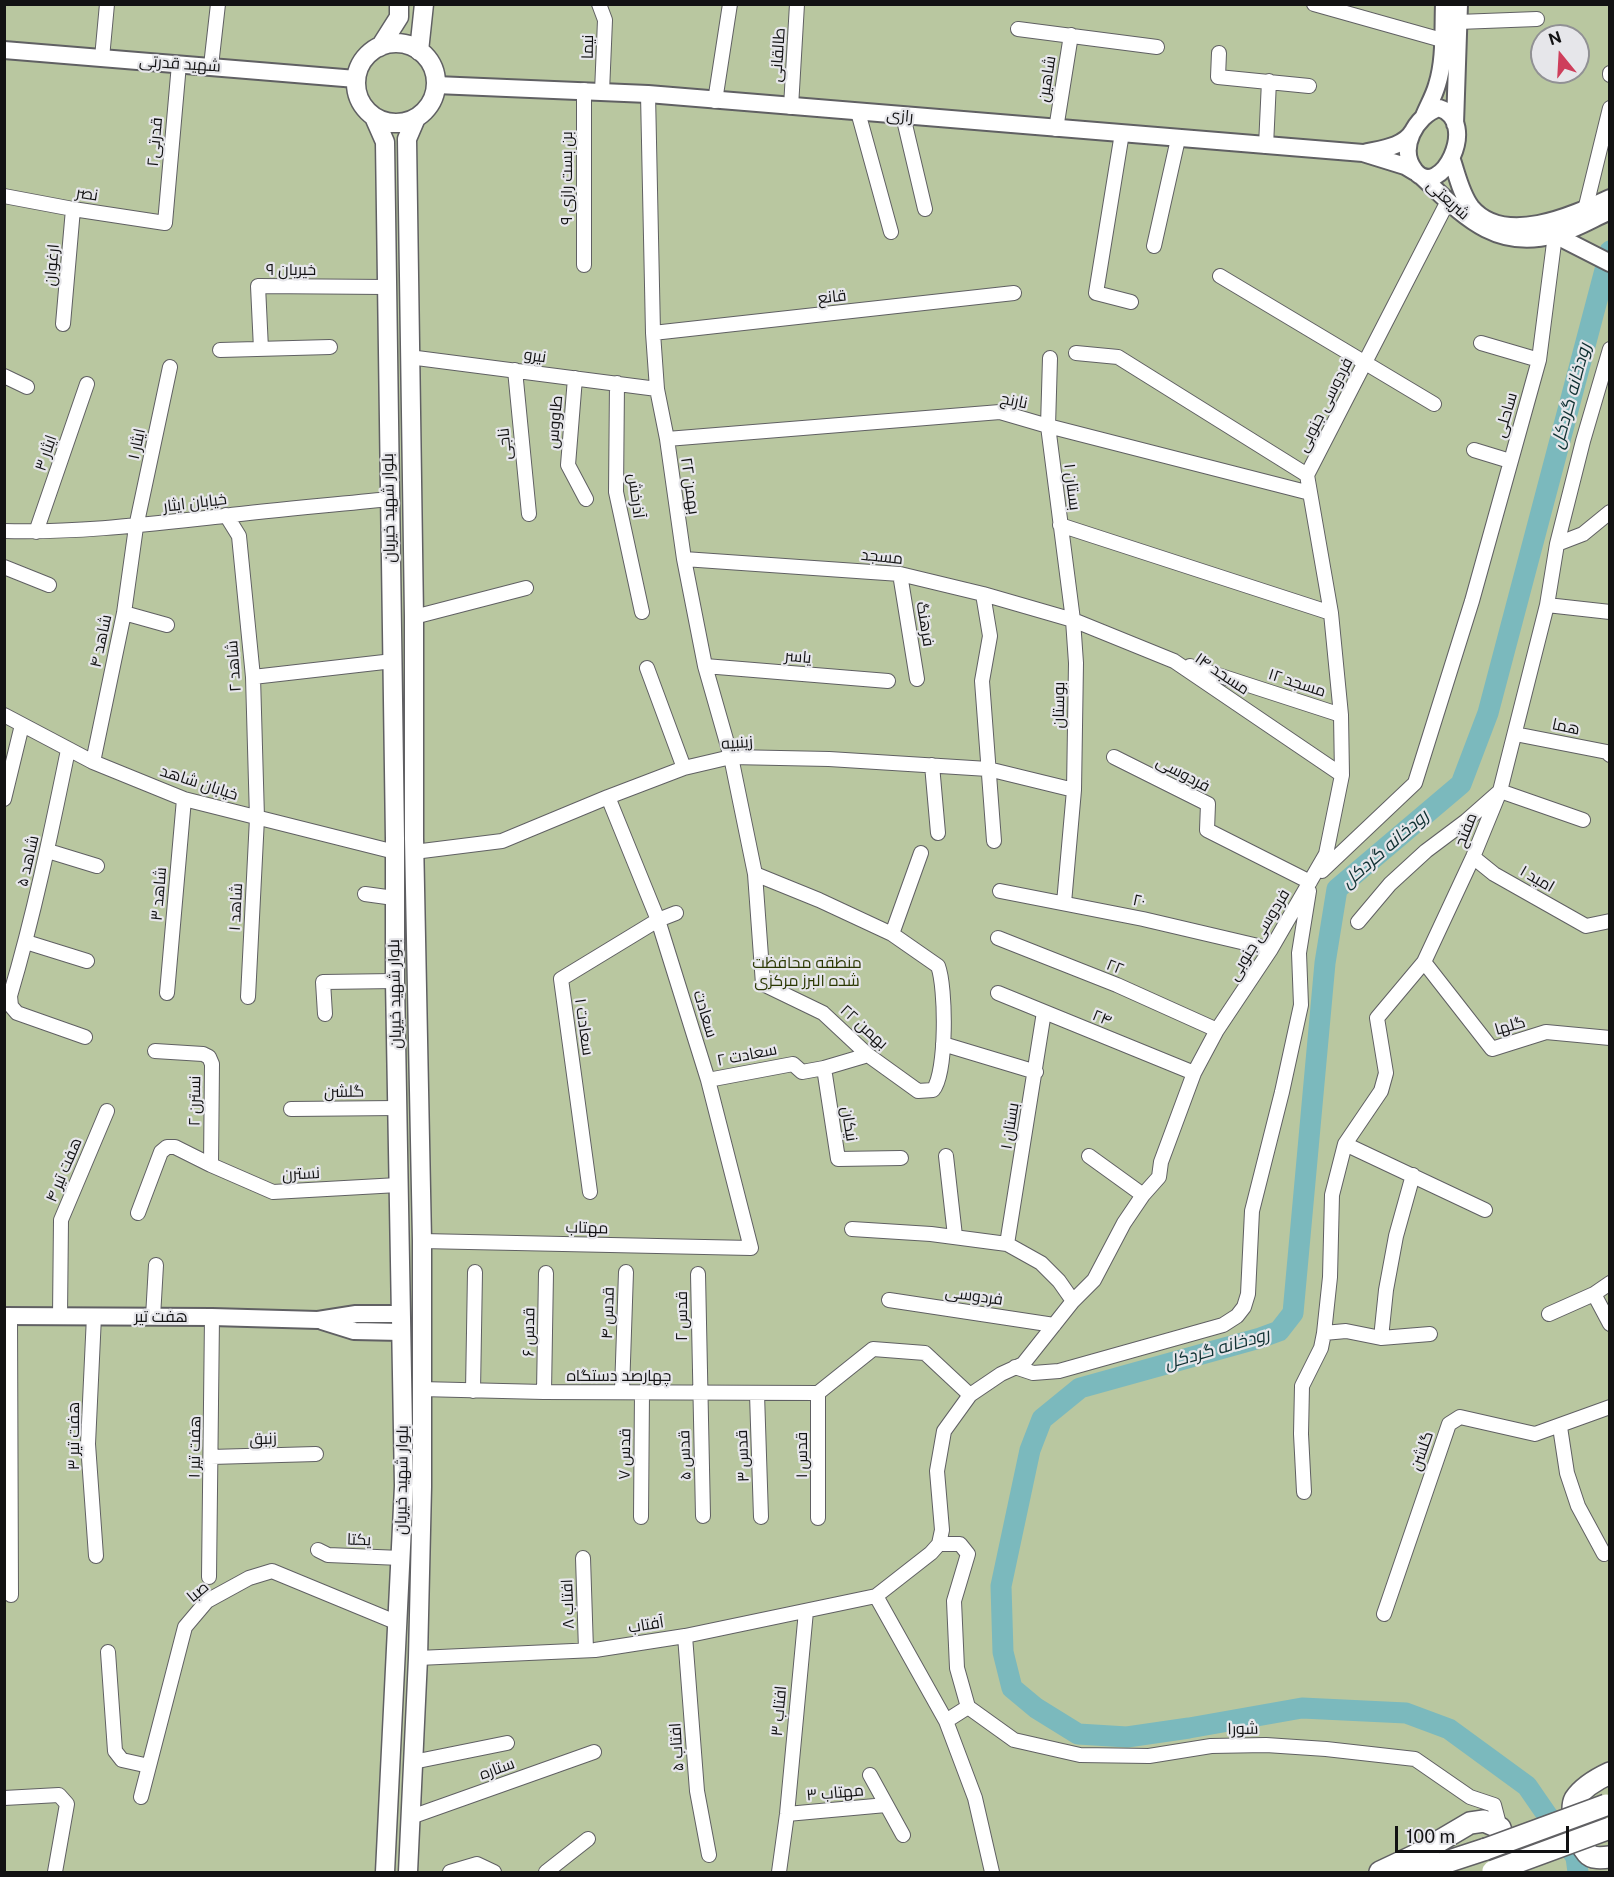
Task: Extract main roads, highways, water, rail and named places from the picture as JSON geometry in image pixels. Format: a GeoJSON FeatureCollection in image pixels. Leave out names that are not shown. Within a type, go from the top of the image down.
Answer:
{"type":"FeatureCollection","features":[{"type":"Feature","properties":{"kind":"highway"},"geometry":{"type":"LineString","coordinates":[[1610,1773],[1585,1788],[1575,1799],[1571,1810],[1586,1852],[1593,1857],[1610,1857]]}},
{"type":"Feature","properties":{"kind":"highway"},"geometry":{"type":"LineString","coordinates":[[1416,1872],[1608,1804]]}},
{"type":"Feature","properties":{"kind":"highway"},"geometry":{"type":"LineString","coordinates":[[1380,1872],[1414,1856],[1470,1823],[1484,1821],[1500,1828],[1499,1872],[1610,1828]]}},
{"type":"Feature","properties":{"kind":"main road"},"geometry":{"type":"LineString","coordinates":[[380,47],[400,44],[419,51],[429,60],[435,72],[436,85],[427,110],[416,118],[406,122],[384,122],[367,111],[358,97],[356,79],[364,60],[380,47],[399,17],[399,4]]}},
{"type":"Feature","properties":{"kind":"main road"},"geometry":{"type":"LineString","coordinates":[[419,51],[424,4]]}},
{"type":"Feature","properties":{"kind":"main road","name":"بلوار شهید خیریان"},"geometry":{"type":"LineString","coordinates":[[374,117],[385,142],[393,662],[394,981],[404,1486],[385,1872]]}},
{"type":"Feature","properties":{"kind":"main road","name":"بلوار شهید خیریان"},"geometry":{"type":"LineString","coordinates":[[408,1872],[418,1658],[422,1488],[420,1389],[422,1241],[414,852],[414,617],[407,139],[416,118]]}},
{"type":"Feature","properties":{"kind":"main road"},"geometry":{"type":"LineString","coordinates":[[394,852],[414,852]]}},
{"type":"Feature","properties":{"kind":"main road"},"geometry":{"type":"LineString","coordinates":[[401,1323],[422,1322]]}},
{"type":"Feature","properties":{"kind":"waterway","name":"رودخانه گردکل"},"geometry":{"type":"LineString","coordinates":[[1578,1872],[1576,1857],[1527,1786],[1449,1729],[1406,1713],[1302,1708],[1127,1737],[1078,1734],[1036,1708],[1012,1688],[1003,1652],[1001,1586],[1030,1450],[1042,1419],[1080,1388],[1260,1338],[1279,1331],[1293,1313],[1325,963],[1337,889],[1461,784],[1488,713],[1610,251]]}},
{"type":"Feature","properties":{"kind":"park label","name":"منطقه محافظت شده البرز مرکزی"},"geometry":{"type":"Point","coordinates":[807,972]}}]}
